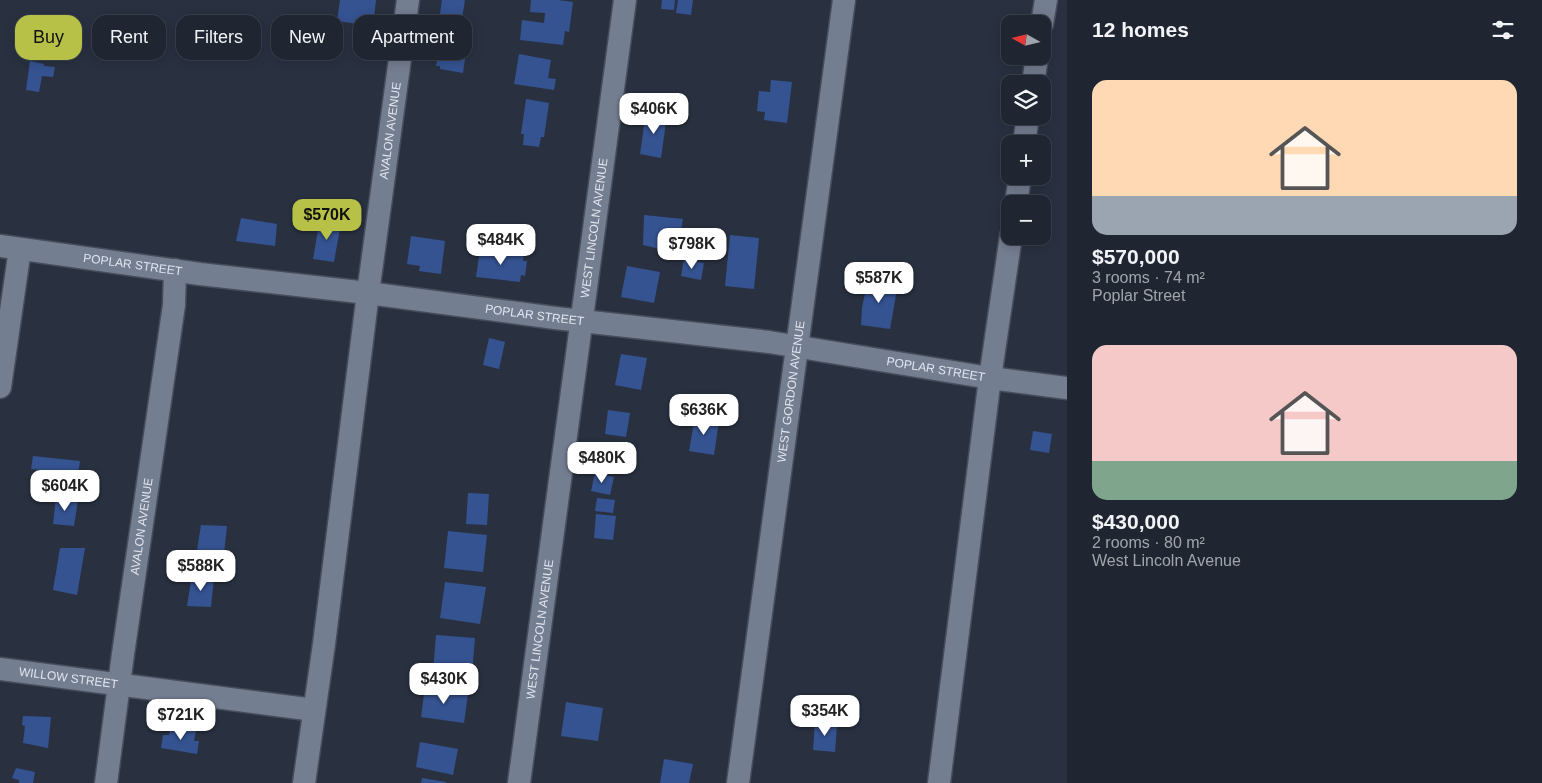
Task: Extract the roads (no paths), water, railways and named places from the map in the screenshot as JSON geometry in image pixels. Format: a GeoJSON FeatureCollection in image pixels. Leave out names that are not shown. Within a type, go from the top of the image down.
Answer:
{"type":"FeatureCollection","features":[{"type":"Feature","properties":{"kind":"street","name":"AVALON AVENUE"},"geometry":{"type":"LineString","coordinates":[[304,783],[408,0]]}},
{"type":"Feature","properties":{"kind":"street","name":"WEST LINCOLN AVENUE"},"geometry":{"type":"LineString","coordinates":[[519,783],[625,0]]}},
{"type":"Feature","properties":{"kind":"street","name":"WEST GORDON AVENUE"},"geometry":{"type":"LineString","coordinates":[[738,783],[844,0]]}},
{"type":"Feature","properties":{"kind":"street"},"geometry":{"type":"LineString","coordinates":[[1044,15],[1046,0]]}},
{"type":"Feature","properties":{"kind":"street"},"geometry":{"type":"LineString","coordinates":[[939,783],[990,378],[1010,245]]}},
{"type":"Feature","properties":{"kind":"street","name":"POPLAR STREET"},"geometry":{"type":"LineString","coordinates":[[10,247],[175,270],[797,346],[990,378],[1067,388]]}},
{"type":"Feature","properties":{"kind":"street"},"geometry":{"type":"LineString","coordinates":[[0,387],[10,247]]}},
{"type":"Feature","properties":{"kind":"street","name":"AVALON AVENUE"},"geometry":{"type":"LineString","coordinates":[[106,783],[174,305],[175,270]]}},
{"type":"Feature","properties":{"kind":"street","name":"WILLOW STREET"},"geometry":{"type":"LineString","coordinates":[[0,669],[314,710]]}}]}
